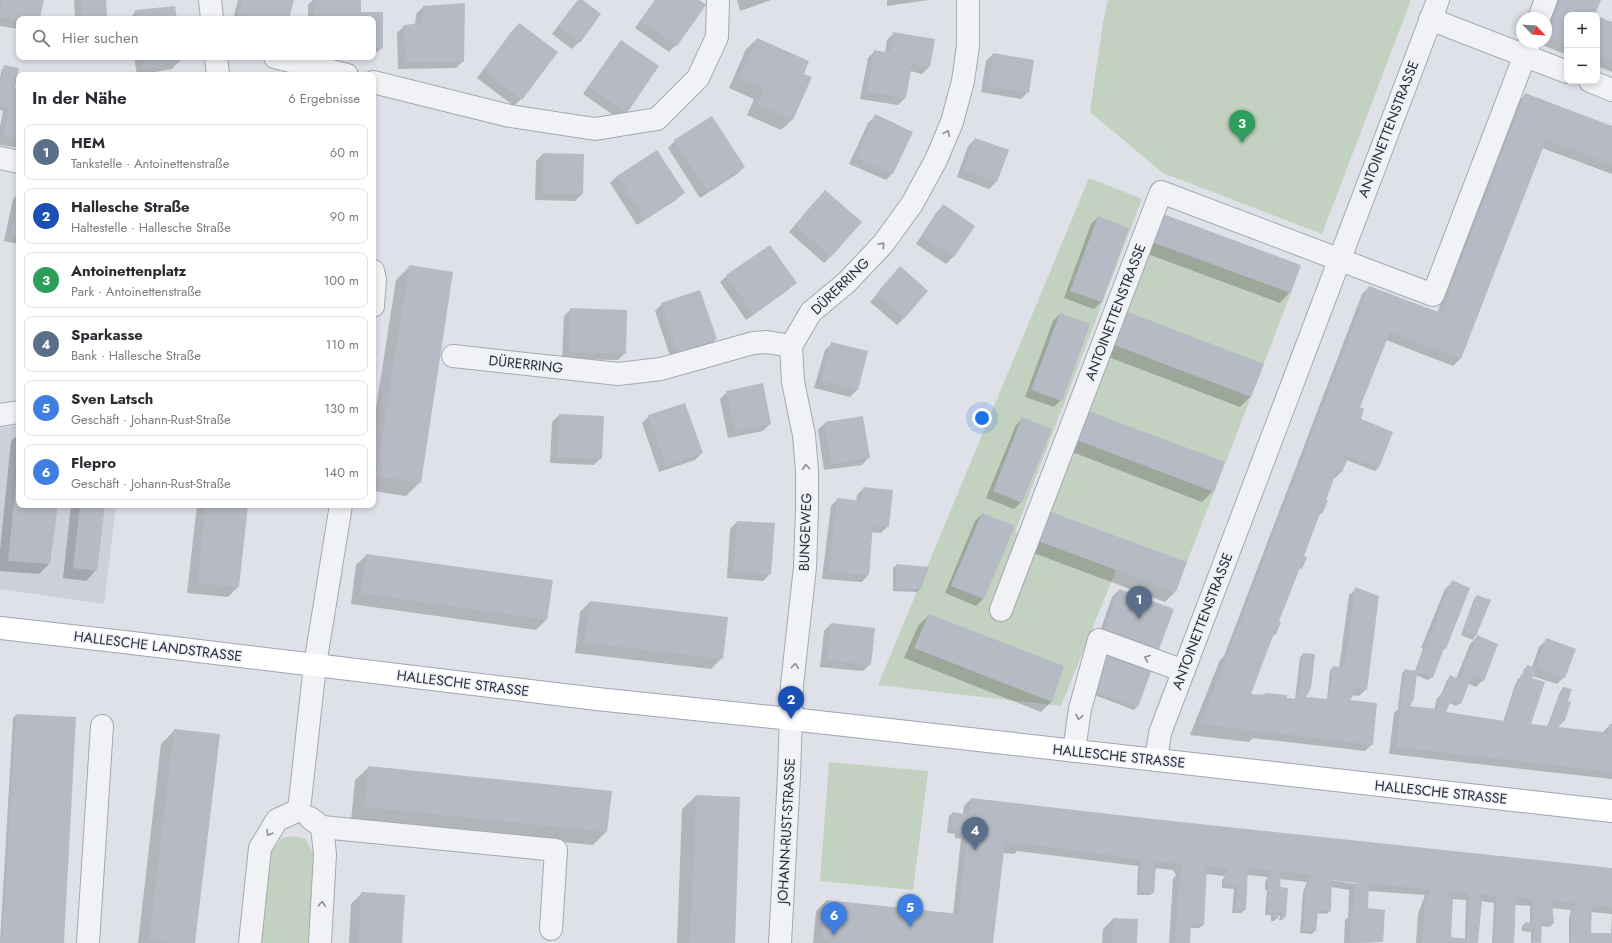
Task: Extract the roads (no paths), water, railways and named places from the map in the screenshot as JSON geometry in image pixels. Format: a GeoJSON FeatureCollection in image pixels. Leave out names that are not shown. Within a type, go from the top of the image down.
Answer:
{"type":"FeatureCollection","features":[{"type":"Feature","properties":{"kind":"main road","name":"HALLESCHE LANDSTRASSE"},"geometry":{"type":"LineString","coordinates":[[0,628],[316,665]]}},
{"type":"Feature","properties":{"kind":"main road","name":"HALLESCHE STRASSE"},"geometry":{"type":"LineString","coordinates":[[316,665],[597,699],[791,719],[1612,811]]}},
{"type":"Feature","properties":{"kind":"street"},"geometry":{"type":"LineString","coordinates":[[210,0],[212,16]]}},
{"type":"Feature","properties":{"kind":"street"},"geometry":{"type":"LineString","coordinates":[[376,83],[510,116],[595,129],[657,119],[698,78],[717,36],[718,0]]}},
{"type":"Feature","properties":{"kind":"street","name":"DÜRERRING"},"geometry":{"type":"LineString","coordinates":[[453,356],[618,374],[661,369],[753,343],[767,342],[791,346],[811,312],[846,283],[883,244],[912,204],[936,160],[952,122],[963,81],[968,46],[968,0]]}},
{"type":"Feature","properties":{"kind":"street"},"geometry":{"type":"LineString","coordinates":[[1541,12],[1546,0]]}},
{"type":"Feature","properties":{"kind":"street"},"geometry":{"type":"LineString","coordinates":[[1434,9],[1516,43]]}},
{"type":"Feature","properties":{"kind":"street","name":"ANTOINETTENSTRASSE"},"geometry":{"type":"LineString","coordinates":[[1156,760],[1160,733],[1434,9]]}},
{"type":"Feature","properties":{"kind":"street"},"geometry":{"type":"LineString","coordinates":[[1339,259],[1433,295],[1527,48],[1564,70]]}},
{"type":"Feature","properties":{"kind":"street"},"geometry":{"type":"LineString","coordinates":[[216,60],[218,72]]}},
{"type":"Feature","properties":{"kind":"street"},"geometry":{"type":"LineString","coordinates":[[287,60],[335,72]]}},
{"type":"Feature","properties":{"kind":"street"},"geometry":{"type":"LineString","coordinates":[[1597,84],[1612,90]]}},
{"type":"Feature","properties":{"kind":"street"},"geometry":{"type":"LineString","coordinates":[[0,158],[16,161]]}},
{"type":"Feature","properties":{"kind":"street","name":"ANTOINETTENSTRASSE"},"geometry":{"type":"LineString","coordinates":[[1001,610],[1161,192],[1339,259]]}},
{"type":"Feature","properties":{"kind":"street","name":"BUNGEWEG"},"geometry":{"type":"LineString","coordinates":[[791,346],[793,382],[804,435],[807,471],[807,509],[805,567],[792,685],[791,719]]}},
{"type":"Feature","properties":{"kind":"street"},"geometry":{"type":"LineString","coordinates":[[0,415],[16,412]]}},
{"type":"Feature","properties":{"kind":"street"},"geometry":{"type":"LineString","coordinates":[[298,810],[316,665],[341,508]]}},
{"type":"Feature","properties":{"kind":"street"},"geometry":{"type":"LineString","coordinates":[[1074,751],[1080,709],[1099,640],[1184,671]]}},
{"type":"Feature","properties":{"kind":"street","name":"JOHANN-RUST-STRASSE"},"geometry":{"type":"LineString","coordinates":[[780,943],[790,775],[791,719]]}},
{"type":"Feature","properties":{"kind":"street"},"geometry":{"type":"LineString","coordinates":[[88,943],[102,726]]}},
{"type":"Feature","properties":{"kind":"street"},"geometry":{"type":"LineString","coordinates":[[298,810],[322,827],[556,850],[551,929]]}},
{"type":"Feature","properties":{"kind":"street"},"geometry":{"type":"LineString","coordinates":[[250,943],[260,848],[277,820],[298,810]]}},
{"type":"Feature","properties":{"kind":"street"},"geometry":{"type":"LineString","coordinates":[[320,943],[325,854],[322,827]]}},
{"type":"Feature","properties":{"kind":"place","name":"Antoinettenplatz"},"geometry":{"type":"Point","coordinates":[1242,143]}},
{"type":"Feature","properties":{"kind":"place","name":"HEM"},"geometry":{"type":"Point","coordinates":[1139,619]}},
{"type":"Feature","properties":{"kind":"place","name":"Hallesche Straße"},"geometry":{"type":"Point","coordinates":[791,719]}},
{"type":"Feature","properties":{"kind":"place","name":"Sparkasse"},"geometry":{"type":"Point","coordinates":[975,850]}},
{"type":"Feature","properties":{"kind":"place","name":"Sven Latsch"},"geometry":{"type":"Point","coordinates":[910,927]}},
{"type":"Feature","properties":{"kind":"place","name":"Flepro"},"geometry":{"type":"Point","coordinates":[834,935]}}]}
